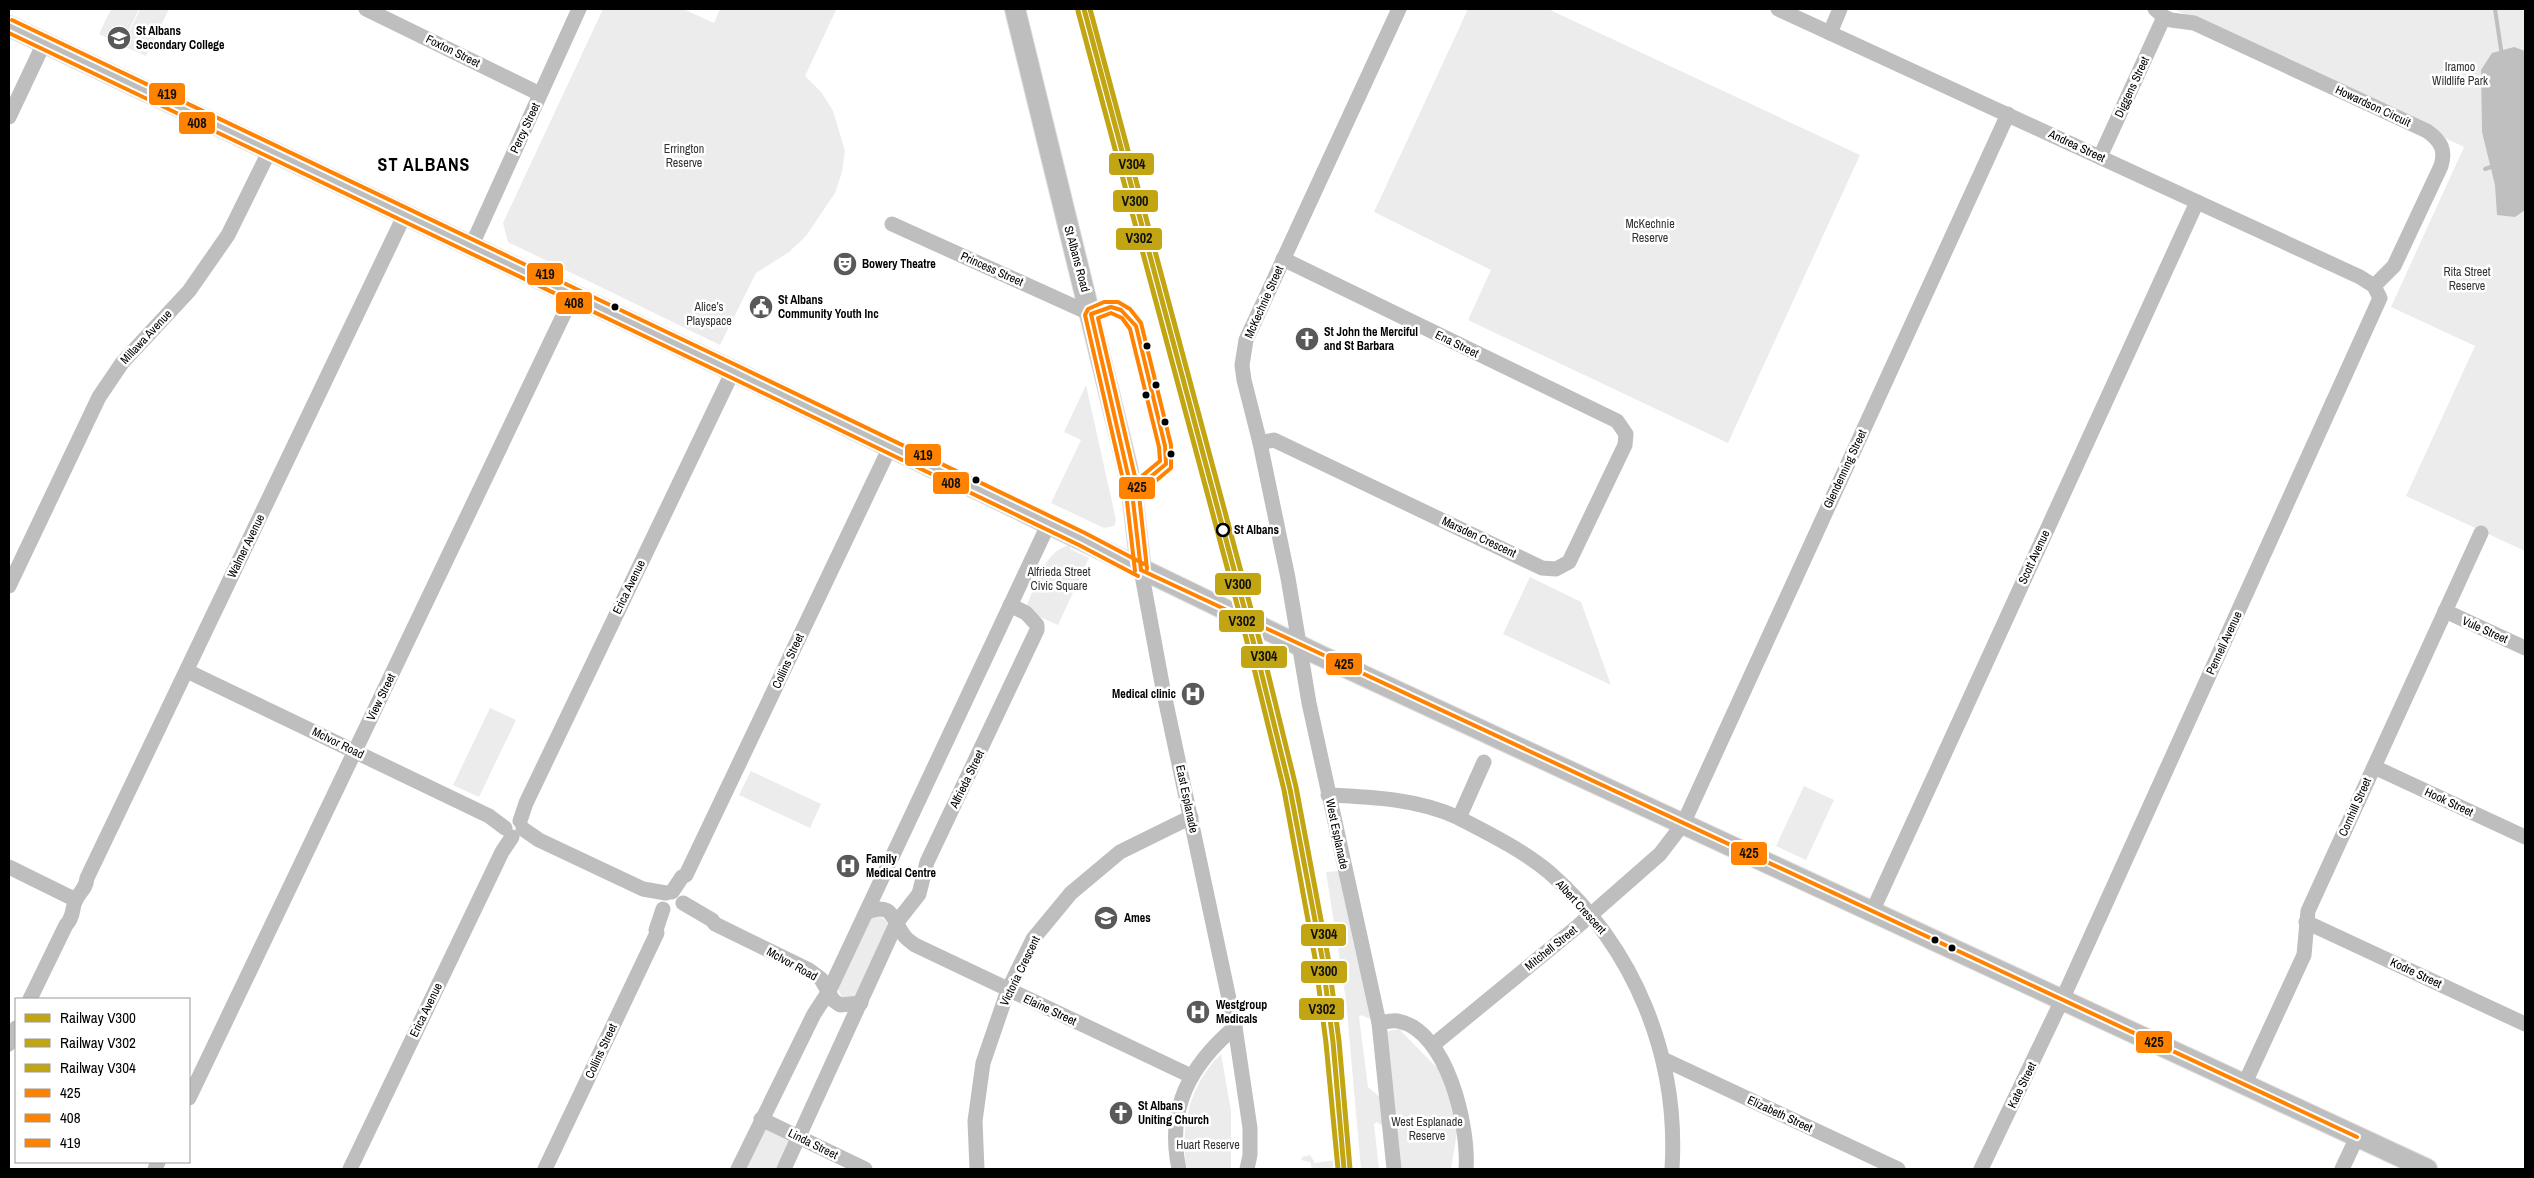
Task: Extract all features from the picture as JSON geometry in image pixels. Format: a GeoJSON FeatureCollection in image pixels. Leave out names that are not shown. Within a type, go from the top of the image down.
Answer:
{"type":"FeatureCollection","features":[{"type":"Feature","properties":{"kind":"main road","name":"St Albans Road"},"geometry":{"type":"LineString","coordinates":[[1015,9],[1091,314],[1132,492],[1141,570]]}},
{"type":"Feature","properties":{"kind":"main road"},"geometry":{"type":"LineString","coordinates":[[9,26],[733,371],[1049,523],[1141,570],[1247,618],[1299,645],[2426,1169]]}},
{"type":"Feature","properties":{"kind":"street","name":"Foxton Street"},"geometry":{"type":"LineString","coordinates":[[366,9],[540,94]]}},
{"type":"Feature","properties":{"kind":"street","name":"Percy Street"},"geometry":{"type":"LineString","coordinates":[[472,247],[580,9]]}},
{"type":"Feature","properties":{"kind":"street","name":"McKechnie Street"},"geometry":{"type":"LineString","coordinates":[[1299,645],[1288,578],[1242,365],[1246,340],[1399,9]]}},
{"type":"Feature","properties":{"kind":"street","name":"Andrea Street"},"geometry":{"type":"LineString","coordinates":[[1778,9],[2360,277],[2374,286]]}},
{"type":"Feature","properties":{"kind":"street"},"geometry":{"type":"LineString","coordinates":[[1830,32],[1840,9]]}},
{"type":"Feature","properties":{"kind":"street","name":"Diggens Street"},"geometry":{"type":"LineString","coordinates":[[2100,157],[2159,13]]}},
{"type":"Feature","properties":{"kind":"street","name":"Howardson Circuit"},"geometry":{"type":"LineString","coordinates":[[2159,13],[2194,23],[2437,138],[2443,150],[2441,166],[2394,266],[2374,286]]}},
{"type":"Feature","properties":{"kind":"street"},"geometry":{"type":"LineString","coordinates":[[9,117],[44,42]]}},
{"type":"Feature","properties":{"kind":"street","name":"Glendenning Street"},"geometry":{"type":"LineString","coordinates":[[1683,824],[2008,114]]}},
{"type":"Feature","properties":{"kind":"street","name":"Millawa Avenue"},"geometry":{"type":"LineString","coordinates":[[9,586],[99,397],[122,363],[189,291],[228,235],[270,150]]}},
{"type":"Feature","properties":{"kind":"street","name":"Scott Avenue"},"geometry":{"type":"LineString","coordinates":[[1872,912],[2196,202]]}},
{"type":"Feature","properties":{"kind":"street","name":"Walmer Avenue"},"geometry":{"type":"LineString","coordinates":[[30,998],[66,925],[73,915],[72,898],[84,891],[88,878],[405,214]]}},
{"type":"Feature","properties":{"kind":"street","name":"Princess Street"},"geometry":{"type":"LineString","coordinates":[[892,224],[1091,314]]}},
{"type":"Feature","properties":{"kind":"street","name":"Ena Street"},"geometry":{"type":"LineString","coordinates":[[1283,259],[1617,421],[1626,434]]}},
{"type":"Feature","properties":{"kind":"street","name":"Pennell Avenue"},"geometry":{"type":"LineString","coordinates":[[2062,1000],[2375,312],[2380,298],[2374,286]]}},
{"type":"Feature","properties":{"kind":"street","name":"View Street"},"geometry":{"type":"LineString","coordinates":[[190,1096],[573,295]]}},
{"type":"Feature","properties":{"kind":"street","name":"Erica Avenue"},"geometry":{"type":"LineString","coordinates":[[350,1169],[733,371]]}},
{"type":"Feature","properties":{"kind":"street","name":"Marsden Crescent"},"geometry":{"type":"LineString","coordinates":[[1260,443],[1274,440],[1542,568],[1556,569],[1569,562],[1625,445],[1626,434]]}},
{"type":"Feature","properties":{"kind":"street","name":"Collins Street"},"geometry":{"type":"LineString","coordinates":[[545,1169],[657,933],[662,932],[682,877],[686,875],[890,447]]}},
{"type":"Feature","properties":{"kind":"street"},"geometry":{"type":"LineString","coordinates":[[738,1169],[814,1014],[829,991],[846,957],[1049,523]]}},
{"type":"Feature","properties":{"kind":"street","name":"Cornhill Street"},"geometry":{"type":"LineString","coordinates":[[2244,1085],[2304,955],[2308,911],[2481,533]]}},
{"type":"Feature","properties":{"kind":"street","name":"East Esplanade"},"geometry":{"type":"LineString","coordinates":[[1141,570],[1235,1027],[1250,1128],[1250,1155],[1247,1169]]}},
{"type":"Feature","properties":{"kind":"street","name":"Alfrieda Street"},"geometry":{"type":"LineString","coordinates":[[784,1169],[897,922],[919,894],[927,862],[1037,630],[1037,626],[1026,613],[1010,605]]}},
{"type":"Feature","properties":{"kind":"street","name":"Vule Street"},"geometry":{"type":"LineString","coordinates":[[2445,611],[2525,648]]}},
{"type":"Feature","properties":{"kind":"street","name":"West Esplanade"},"geometry":{"type":"LineString","coordinates":[[1299,645],[1328,794],[1379,1023],[1394,1169]]}},
{"type":"Feature","properties":{"kind":"street","name":"McIvor Road"},"geometry":{"type":"LineString","coordinates":[[187,671],[539,840],[712,920],[715,924],[808,970],[821,980],[833,1000],[840,1005],[861,1003]]}},
{"type":"Feature","properties":{"kind":"street"},"geometry":{"type":"LineString","coordinates":[[1459,818],[1484,762]]}},
{"type":"Feature","properties":{"kind":"street","name":"Hook Street"},"geometry":{"type":"LineString","coordinates":[[2374,767],[2525,836]]}},
{"type":"Feature","properties":{"kind":"street","name":"Albert Crescent"},"geometry":{"type":"LineString","coordinates":[[1328,794],[1385,798],[1448,812],[1550,873],[1591,915],[1615,946],[1633,977],[1654,1025],[1672,1109],[1672,1169]]}},
{"type":"Feature","properties":{"kind":"street","name":"Victoria Crescent"},"geometry":{"type":"LineString","coordinates":[[977,1169],[974,1120],[983,1063],[1008,990],[1033,939],[1071,893],[1120,852],[1191,817]]}},
{"type":"Feature","properties":{"kind":"street","name":"Mitchell Street"},"geometry":{"type":"LineString","coordinates":[[1433,1045],[1591,915],[1660,854],[1683,824]]}},
{"type":"Feature","properties":{"kind":"street"},"geometry":{"type":"LineString","coordinates":[[9,867],[72,898]]}},
{"type":"Feature","properties":{"kind":"street","name":"Elaine Street"},"geometry":{"type":"LineString","coordinates":[[867,912],[880,908],[886,909],[897,922],[903,935],[915,946],[1191,1076]]}},
{"type":"Feature","properties":{"kind":"street","name":"Kodre Street"},"geometry":{"type":"LineString","coordinates":[[2306,922],[2525,1024]]}},
{"type":"Feature","properties":{"kind":"street","name":"Alfrieda Street"},"geometry":{"type":"LineString","coordinates":[[880,962],[901,947],[915,946]]}},
{"type":"Feature","properties":{"kind":"street"},"geometry":{"type":"LineString","coordinates":[[808,970],[828,968],[846,957]]}},
{"type":"Feature","properties":{"kind":"street","name":"Kate Street"},"geometry":{"type":"LineString","coordinates":[[1981,1169],[2062,1000]]}},
{"type":"Feature","properties":{"kind":"street"},"geometry":{"type":"LineString","coordinates":[[1379,1023],[1397,1021],[1407,1025],[1433,1045],[1450,1076],[1462,1122],[1467,1154],[1466,1169]]}},
{"type":"Feature","properties":{"kind":"street"},"geometry":{"type":"LineString","coordinates":[[1179,1169],[1176,1140],[1179,1117],[1191,1076],[1213,1046],[1235,1027]]}},
{"type":"Feature","properties":{"kind":"street"},"geometry":{"type":"LineString","coordinates":[[9,1044],[15,1030]]}},
{"type":"Feature","properties":{"kind":"street","name":"Elizabeth Street"},"geometry":{"type":"LineString","coordinates":[[1662,1059],[1898,1169]]}},
{"type":"Feature","properties":{"kind":"street","name":"Linda Street"},"geometry":{"type":"LineString","coordinates":[[761,1119],[865,1169]]}},
{"type":"Feature","properties":{"kind":"street"},"geometry":{"type":"LineString","coordinates":[[2342,1169],[2357,1137]]}},
{"type":"Feature","properties":{"kind":"green space"},"geometry":{"type":"Polygon","coordinates":[[[111,9],[139,9],[122,45],[99,34],[111,9]]]}},
{"type":"Feature","properties":{"kind":"green space"},"geometry":{"type":"Polygon","coordinates":[[[140,9],[169,9],[146,56],[123,46],[140,9]]]}},
{"type":"Feature","properties":{"kind":"green space","name":"Errington Reserve"},"geometry":{"type":"Polygon","coordinates":[[[603,9],[683,9],[714,23],[720,9],[836,10],[805,76],[822,93],[833,111],[845,151],[842,172],[835,193],[806,236],[789,252],[756,273],[720,345],[508,242],[503,223],[603,9]]]}},
{"type":"Feature","properties":{"kind":"green space","name":"McKechnie Reserve"},"geometry":{"type":"Polygon","coordinates":[[[1468,9],[1548,9],[1860,155],[1728,443],[1468,320],[1491,270],[1374,212],[1468,9]]]}},
{"type":"Feature","properties":{"kind":"green space"},"geometry":{"type":"Polygon","coordinates":[[[2174,9],[2525,9],[2525,551],[2406,496],[2475,346],[2391,307],[2464,147],[2174,9]]]}},
{"type":"Feature","properties":{"kind":"green space"},"geometry":{"type":"Polygon","coordinates":[[[1086,385],[1116,520],[1114,526],[1104,528],[1051,503],[1081,440],[1064,432],[1086,385]]]}},
{"type":"Feature","properties":{"kind":"green space","name":"Alfrieda Street Civic Square"},"geometry":{"type":"Polygon","coordinates":[[[1071,545],[1070,549],[1089,558],[1058,625],[1033,614],[1027,605],[1048,560],[1054,553],[1071,545]]]}},
{"type":"Feature","properties":{"kind":"green space"},"geometry":{"type":"Polygon","coordinates":[[[1530,577],[1581,602],[1611,685],[1503,634],[1530,577]]]}},
{"type":"Feature","properties":{"kind":"green space"},"geometry":{"type":"Polygon","coordinates":[[[490,708],[516,720],[479,797],[453,785],[490,708]]]}},
{"type":"Feature","properties":{"kind":"green space"},"geometry":{"type":"Polygon","coordinates":[[[751,771],[821,804],[810,828],[739,795],[751,771]]]}},
{"type":"Feature","properties":{"kind":"green space"},"geometry":{"type":"Polygon","coordinates":[[[1804,786],[1834,800],[1806,860],[1776,846],[1804,786]]]}},
{"type":"Feature","properties":{"kind":"green space"},"geometry":{"type":"Polygon","coordinates":[[[1340,871],[1367,994],[1370,1019],[1361,1015],[1359,1017],[1368,1087],[1381,1098],[1385,1128],[1377,1122],[1374,1124],[1379,1169],[1361,1169],[1346,1000],[1326,872],[1340,871]]]}},
{"type":"Feature","properties":{"kind":"green space"},"geometry":{"type":"Polygon","coordinates":[[[879,916],[887,921],[888,927],[857,995],[851,999],[842,997],[838,989],[871,918],[879,916]]]}},
{"type":"Feature","properties":{"kind":"green space","name":"West Esplanade Reserve"},"geometry":{"type":"Polygon","coordinates":[[[1399,1029],[1444,1075],[1458,1126],[1451,1169],[1401,1169],[1385,1037],[1389,1031],[1399,1029]]]}},
{"type":"Feature","properties":{"kind":"green space","name":"Huart Reserve"},"geometry":{"type":"Polygon","coordinates":[[[1221,1054],[1231,1111],[1231,1169],[1187,1169],[1185,1138],[1189,1107],[1201,1079],[1221,1054]]]}},
{"type":"Feature","properties":{"kind":"green space"},"geometry":{"type":"Polygon","coordinates":[[[765,1127],[790,1140],[780,1169],[744,1169],[765,1127]]]}},
{"type":"Feature","properties":{"kind":"green space"},"geometry":{"type":"Polygon","coordinates":[[[1310,1155],[1315,1163],[1336,1160],[1336,1169],[1312,1169],[1310,1162],[1301,1160],[1302,1157],[1310,1155]]]}},
{"type":"Feature","properties":{"kind":"shaded area"},"geometry":{"type":"Polygon","coordinates":[[[2514,47],[2525,51],[2525,210],[2515,217],[2497,215],[2495,185],[2482,132],[2481,70],[2492,53],[2514,47]]]}},
{"type":"Feature","properties":{"kind":"waterway"},"geometry":{"type":"LineString","coordinates":[[2495,9],[2502,56]]}},
{"type":"Feature","properties":{"kind":"waterway"},"geometry":{"type":"LineString","coordinates":[[2485,169],[2491,167]]}},
{"type":"Feature","properties":{"kind":"rail line","name":"V300"},"geometry":{"type":"LineString","coordinates":[[1084,9],[1259,663],[1290,789],[1322,957],[1333,1042],[1344,1169]]}},
{"type":"Feature","properties":{"kind":"rail line","name":"V304"},"geometry":{"type":"LineString","coordinates":[[1090,9],[1265,661],[1296,787],[1328,957],[1339,1041],[1350,1169]]}},
{"type":"Feature","properties":{"kind":"rail line","name":"V302"},"geometry":{"type":"LineString","coordinates":[[1078,11],[1253,664],[1284,790],[1315,958],[1326,1043],[1338,1169]]}},
{"type":"Feature","properties":{"kind":"transit line","name":"419"},"geometry":{"type":"LineString","coordinates":[[12,20],[736,365],[1085,533],[1144,564]]}},
{"type":"Feature","properties":{"kind":"transit line","name":"408"},"geometry":{"type":"LineString","coordinates":[[9,33],[730,377],[1079,545],[1138,576]]}},
{"type":"Feature","properties":{"kind":"transit line","name":"408"},"geometry":{"type":"LineString","coordinates":[[1135,571],[1126,493],[1085,315],[1088,309],[1104,302],[1118,302],[1130,309],[1141,323],[1171,445],[1171,468],[1139,495]]}},
{"type":"Feature","properties":{"kind":"transit line","name":"425"},"geometry":{"type":"LineString","coordinates":[[1111,307],[1121,310],[1136,326],[1165,446],[1166,464],[1132,492],[1091,314],[1111,307]]}},
{"type":"Feature","properties":{"kind":"transit line","name":"419"},"geometry":{"type":"LineString","coordinates":[[1111,313],[1122,318],[1130,329],[1159,447],[1160,461],[1136,481],[1098,318],[1111,313]]}},
{"type":"Feature","properties":{"kind":"transit line","name":"425"},"geometry":{"type":"LineString","coordinates":[[1132,492],[1141,570]]}},
{"type":"Feature","properties":{"kind":"transit line","name":"419"},"geometry":{"type":"LineString","coordinates":[[1139,495],[1147,569]]}},
{"type":"Feature","properties":{"kind":"transit line","name":"425"},"geometry":{"type":"LineString","coordinates":[[1141,570],[2357,1137]]}},
{"type":"Feature","properties":{"kind":"place","name":"St Albans Secondary College"},"geometry":{"type":"Point","coordinates":[119,38]}},
{"type":"Feature","properties":{"kind":"place","name":"Bowery Theatre"},"geometry":{"type":"Point","coordinates":[845,264]}},
{"type":"Feature","properties":{"kind":"place","name":"St Albans Community Youth Inc"},"geometry":{"type":"Point","coordinates":[761,307]}},
{"type":"Feature","properties":{"kind":"place","name":"St John the Merciful and St Barbara"},"geometry":{"type":"Point","coordinates":[1307,339]}},
{"type":"Feature","properties":{"kind":"place","name":"St Albans"},"geometry":{"type":"Point","coordinates":[1223,530]}},
{"type":"Feature","properties":{"kind":"place","name":"Medical clinic"},"geometry":{"type":"Point","coordinates":[1193,694]}},
{"type":"Feature","properties":{"kind":"place","name":"Family Medical Centre"},"geometry":{"type":"Point","coordinates":[848,866]}},
{"type":"Feature","properties":{"kind":"place","name":"Ames"},"geometry":{"type":"Point","coordinates":[1106,918]}},
{"type":"Feature","properties":{"kind":"place","name":"Westgroup Medicals"},"geometry":{"type":"Point","coordinates":[1198,1012]}},
{"type":"Feature","properties":{"kind":"place","name":"St Albans Uniting Church"},"geometry":{"type":"Point","coordinates":[1121,1113]}},
{"type":"Feature","properties":{"kind":"district","name":"ST ALBANS"},"geometry":{"type":"Point","coordinates":[424,164]}},
{"type":"Feature","properties":{"kind":"park label","name":"Iramoo Wildlife Park"},"geometry":{"type":"Point","coordinates":[2460,74]}},
{"type":"Feature","properties":{"kind":"park label","name":"Rita Street Reserve"},"geometry":{"type":"Point","coordinates":[2467,279]}},
{"type":"Feature","properties":{"kind":"park label","name":"Alice’s Playspace"},"geometry":{"type":"Point","coordinates":[709,314]}}]}
